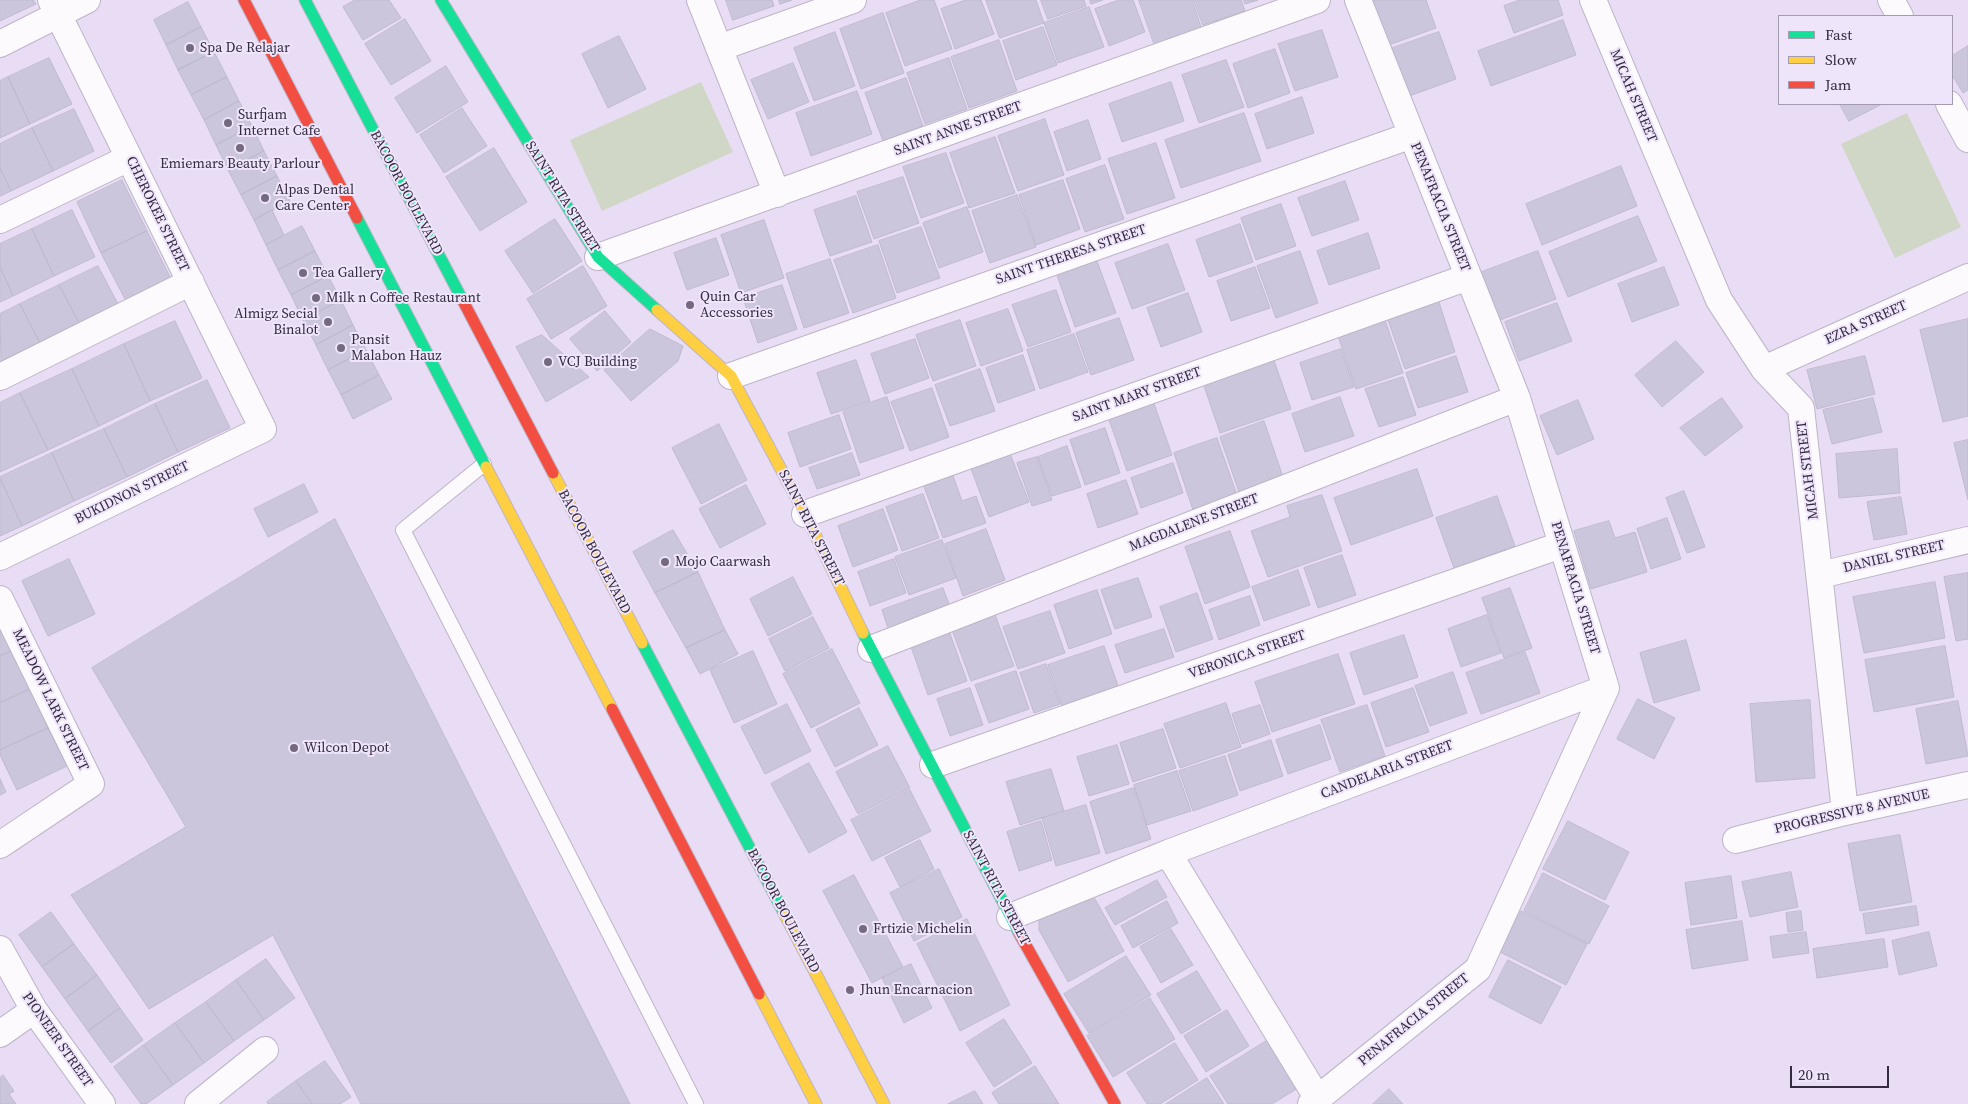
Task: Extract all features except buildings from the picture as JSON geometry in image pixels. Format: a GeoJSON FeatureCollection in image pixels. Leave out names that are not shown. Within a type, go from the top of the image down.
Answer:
{"type":"FeatureCollection","features":[{"type":"Feature","properties":{"kind":"main road"},"geometry":{"type":"LineString","coordinates":[[244,0],[816,1104]]}},
{"type":"Feature","properties":{"kind":"main road","name":"BACOOR BOULEVARD"},"geometry":{"type":"LineString","coordinates":[[305,0],[884,1104]]}},
{"type":"Feature","properties":{"kind":"main road","name":"SAINT RITA STREET"},"geometry":{"type":"LineString","coordinates":[[443,1],[598,257],[731,376],[806,514],[871,649],[933,765],[1010,917],[1115,1104]]}},
{"type":"Feature","properties":{"kind":"street"},"geometry":{"type":"LineString","coordinates":[[0,44],[55,8],[87,0]]}},
{"type":"Feature","properties":{"kind":"street"},"geometry":{"type":"LineString","coordinates":[[700,0],[777,194]]}},
{"type":"Feature","properties":{"kind":"street"},"geometry":{"type":"LineString","coordinates":[[719,48],[854,0]]}},
{"type":"Feature","properties":{"kind":"street","name":"SAINT ANNE STREET"},"geometry":{"type":"LineString","coordinates":[[598,257],[1317,0]]}},
{"type":"Feature","properties":{"kind":"street","name":"PENAFRACIA STREET"},"geometry":{"type":"LineString","coordinates":[[1314,1101],[1478,969],[1606,688],[1517,398],[1358,0]]}},
{"type":"Feature","properties":{"kind":"street","name":"MICAH STREET"},"geometry":{"type":"LineString","coordinates":[[1593,0],[1719,300],[1764,369],[1801,408],[1845,812]]}},
{"type":"Feature","properties":{"kind":"street"},"geometry":{"type":"LineString","coordinates":[[1891,0],[1899,15]]}},
{"type":"Feature","properties":{"kind":"street","name":"CHEROKEE STREET"},"geometry":{"type":"LineString","coordinates":[[55,8],[264,429]]}},
{"type":"Feature","properties":{"kind":"street"},"geometry":{"type":"LineString","coordinates":[[1950,105],[1968,139]]}},
{"type":"Feature","properties":{"kind":"street","name":"SAINT THERESA STREET"},"geometry":{"type":"LineString","coordinates":[[731,376],[1412,135]]}},
{"type":"Feature","properties":{"kind":"street"},"geometry":{"type":"LineString","coordinates":[[0,220],[129,158]]}},
{"type":"Feature","properties":{"kind":"street","name":"SAINT MARY STREET"},"geometry":{"type":"LineString","coordinates":[[806,514],[1468,277]]}},
{"type":"Feature","properties":{"kind":"street","name":"EZRA STREET"},"geometry":{"type":"LineString","coordinates":[[1764,369],[1968,278]]}},
{"type":"Feature","properties":{"kind":"street"},"geometry":{"type":"LineString","coordinates":[[0,377],[191,282]]}},
{"type":"Feature","properties":{"kind":"street","name":"MAGDALENE STREET"},"geometry":{"type":"LineString","coordinates":[[871,649],[1517,398]]}},
{"type":"Feature","properties":{"kind":"street","name":"BUKIDNON STREET"},"geometry":{"type":"LineString","coordinates":[[0,557],[264,429]]}},
{"type":"Feature","properties":{"kind":"street","name":"DANIEL STREET"},"geometry":{"type":"LineString","coordinates":[[1820,575],[1968,540]]}},
{"type":"Feature","properties":{"kind":"street","name":"VERONICA STREET"},"geometry":{"type":"LineString","coordinates":[[933,765],[1561,545]]}},
{"type":"Feature","properties":{"kind":"street","name":"MEADOW LARK STREET"},"geometry":{"type":"LineString","coordinates":[[0,599],[91,784],[0,844]]}},
{"type":"Feature","properties":{"kind":"street","name":"CANDELARIA STREET"},"geometry":{"type":"LineString","coordinates":[[1010,917],[1168,853],[1606,688]]}},
{"type":"Feature","properties":{"kind":"street","name":"PROGRESSIVE 8 AVENUE"},"geometry":{"type":"LineString","coordinates":[[1736,840],[1845,812],[1968,785]]}},
{"type":"Feature","properties":{"kind":"street"},"geometry":{"type":"LineString","coordinates":[[1168,853],[1314,1101]]}},
{"type":"Feature","properties":{"kind":"street","name":"PIONEER STREET"},"geometry":{"type":"LineString","coordinates":[[0,948],[34,1010],[102,1104]]}},
{"type":"Feature","properties":{"kind":"street"},"geometry":{"type":"LineString","coordinates":[[0,1034],[34,1010]]}},
{"type":"Feature","properties":{"kind":"street"},"geometry":{"type":"LineString","coordinates":[[198,1104],[266,1050]]}},
{"type":"Feature","properties":{"kind":"lane"},"geometry":{"type":"LineString","coordinates":[[484,464],[403,530],[696,1104]]}},
{"type":"Feature","properties":{"kind":"green space"},"geometry":{"type":"Polygon","coordinates":[[[701,82],[733,152],[602,211],[570,140],[701,82]]]}},
{"type":"Feature","properties":{"kind":"green space"},"geometry":{"type":"Polygon","coordinates":[[[1907,113],[1961,227],[1895,258],[1841,144],[1907,113]]]}},
{"type":"Feature","properties":{"kind":"traffic: fast"},"geometry":{"type":"LineString","coordinates":[[305,0],[462,299]]}},
{"type":"Feature","properties":{"kind":"traffic: fast"},"geometry":{"type":"LineString","coordinates":[[441,0],[598,257],[657,310]]}},
{"type":"Feature","properties":{"kind":"traffic: fast"},"geometry":{"type":"LineString","coordinates":[[357,218],[486,467]]}},
{"type":"Feature","properties":{"kind":"traffic: fast"},"geometry":{"type":"LineString","coordinates":[[863,633],[1019,933]]}},
{"type":"Feature","properties":{"kind":"traffic: fast"},"geometry":{"type":"LineString","coordinates":[[642,643],[784,913]]}},
{"type":"Feature","properties":{"kind":"traffic: slow"},"geometry":{"type":"LineString","coordinates":[[657,310],[731,376],[805,514],[863,633]]}},
{"type":"Feature","properties":{"kind":"traffic: slow"},"geometry":{"type":"LineString","coordinates":[[486,467],[612,709]]}},
{"type":"Feature","properties":{"kind":"traffic: slow"},"geometry":{"type":"LineString","coordinates":[[553,473],[642,643]]}},
{"type":"Feature","properties":{"kind":"traffic: slow"},"geometry":{"type":"LineString","coordinates":[[784,913],[884,1104]]}},
{"type":"Feature","properties":{"kind":"traffic: slow"},"geometry":{"type":"LineString","coordinates":[[759,994],[816,1104]]}},
{"type":"Feature","properties":{"kind":"traffic: jam"},"geometry":{"type":"LineString","coordinates":[[244,0],[357,218]]}},
{"type":"Feature","properties":{"kind":"traffic: jam"},"geometry":{"type":"LineString","coordinates":[[462,299],[553,473]]}},
{"type":"Feature","properties":{"kind":"traffic: jam"},"geometry":{"type":"LineString","coordinates":[[612,709],[759,994]]}},
{"type":"Feature","properties":{"kind":"traffic: jam"},"geometry":{"type":"LineString","coordinates":[[1019,933],[1115,1104]]}},
{"type":"Feature","properties":{"kind":"place","name":"Spa De Relajar"},"geometry":{"type":"Point","coordinates":[190,48]}},
{"type":"Feature","properties":{"kind":"place","name":"Surfjam Internet Cafe"},"geometry":{"type":"Point","coordinates":[228,123]}},
{"type":"Feature","properties":{"kind":"place","name":"Emiemars Beauty Parlour"},"geometry":{"type":"Point","coordinates":[240,148]}},
{"type":"Feature","properties":{"kind":"place","name":"Alpas Dental Care Center"},"geometry":{"type":"Point","coordinates":[265,198]}},
{"type":"Feature","properties":{"kind":"place","name":"Tea Gallery"},"geometry":{"type":"Point","coordinates":[303,273]}},
{"type":"Feature","properties":{"kind":"place","name":"Milk n Coffee Restaurant"},"geometry":{"type":"Point","coordinates":[316,298]}},
{"type":"Feature","properties":{"kind":"place","name":"Quin Car Accessories"},"geometry":{"type":"Point","coordinates":[690,305]}},
{"type":"Feature","properties":{"kind":"place","name":"Almigz Secial Binalot"},"geometry":{"type":"Point","coordinates":[328,322]}},
{"type":"Feature","properties":{"kind":"place","name":"Pansit Malabon Hauz"},"geometry":{"type":"Point","coordinates":[341,348]}},
{"type":"Feature","properties":{"kind":"place","name":"VCJ Building"},"geometry":{"type":"Point","coordinates":[548,362]}},
{"type":"Feature","properties":{"kind":"place","name":"Mojo Caarwash"},"geometry":{"type":"Point","coordinates":[665,562]}},
{"type":"Feature","properties":{"kind":"place","name":"Wilcon Depot"},"geometry":{"type":"Point","coordinates":[294,748]}},
{"type":"Feature","properties":{"kind":"place","name":"Frtizie Michelin"},"geometry":{"type":"Point","coordinates":[863,929]}},
{"type":"Feature","properties":{"kind":"place","name":"Jhun Encarnacion"},"geometry":{"type":"Point","coordinates":[850,990]}}]}
